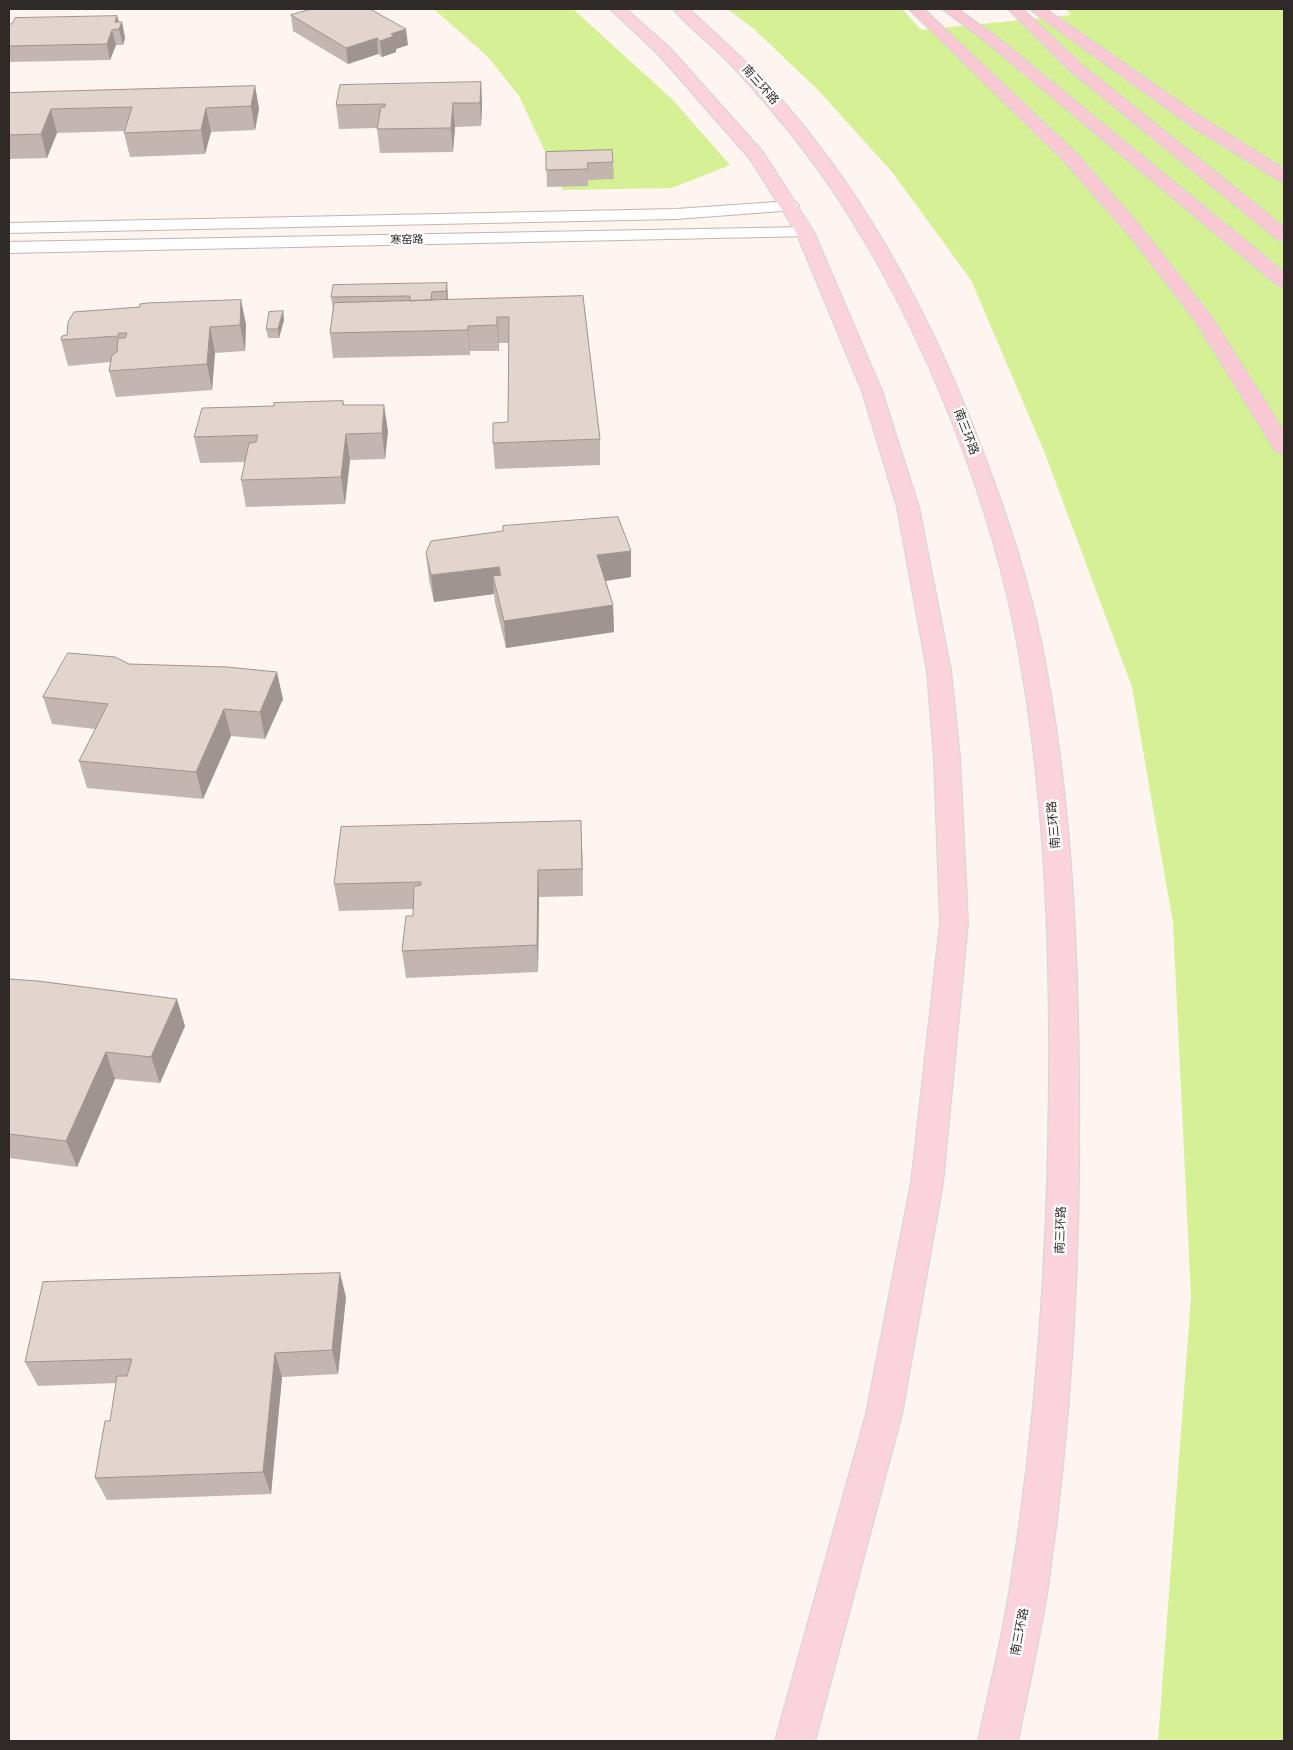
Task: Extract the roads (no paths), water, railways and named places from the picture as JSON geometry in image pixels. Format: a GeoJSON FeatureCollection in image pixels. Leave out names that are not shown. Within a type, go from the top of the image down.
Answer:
{"type":"FeatureCollection","features":[{"type":"Feature","properties":{"kind":"highway"},"geometry":{"type":"LineString","coordinates":[[618,9],[664,51],[757,156],[805,232],[872,391],[908,507],[939,671],[947,758],[954,923],[927,1183],[884,1414],[796,1741]]}},
{"type":"Feature","properties":{"kind":"highway","name":"南三环路"},"geometry":{"type":"LineString","coordinates":[[680,9],[712,35],[780,107],[858,213],[903,290],[940,367],[975,454],[1008,552],[1030,644],[1046,744],[1056,855],[1065,1006],[1064,1160],[1055,1362],[1028,1588],[998,1741]]}},
{"type":"Feature","properties":{"kind":"highway"},"geometry":{"type":"LineString","coordinates":[[916,9],[1071,158],[1135,231],[1204,320],[1284,447]]}},
{"type":"Feature","properties":{"kind":"highway"},"geometry":{"type":"LineString","coordinates":[[949,9],[998,45],[1284,282]]}},
{"type":"Feature","properties":{"kind":"highway"},"geometry":{"type":"LineString","coordinates":[[1015,9],[1074,67],[1284,236]]}},
{"type":"Feature","properties":{"kind":"highway"},"geometry":{"type":"LineString","coordinates":[[1036,9],[1198,122],[1284,176]]}},
{"type":"Feature","properties":{"kind":"street","name":"寒窑路"},"geometry":{"type":"LineString","coordinates":[[9,228],[676,214],[790,206]]}},
{"type":"Feature","properties":{"kind":"street","name":"寒窑路"},"geometry":{"type":"LineString","coordinates":[[9,248],[805,232]]}}]}
